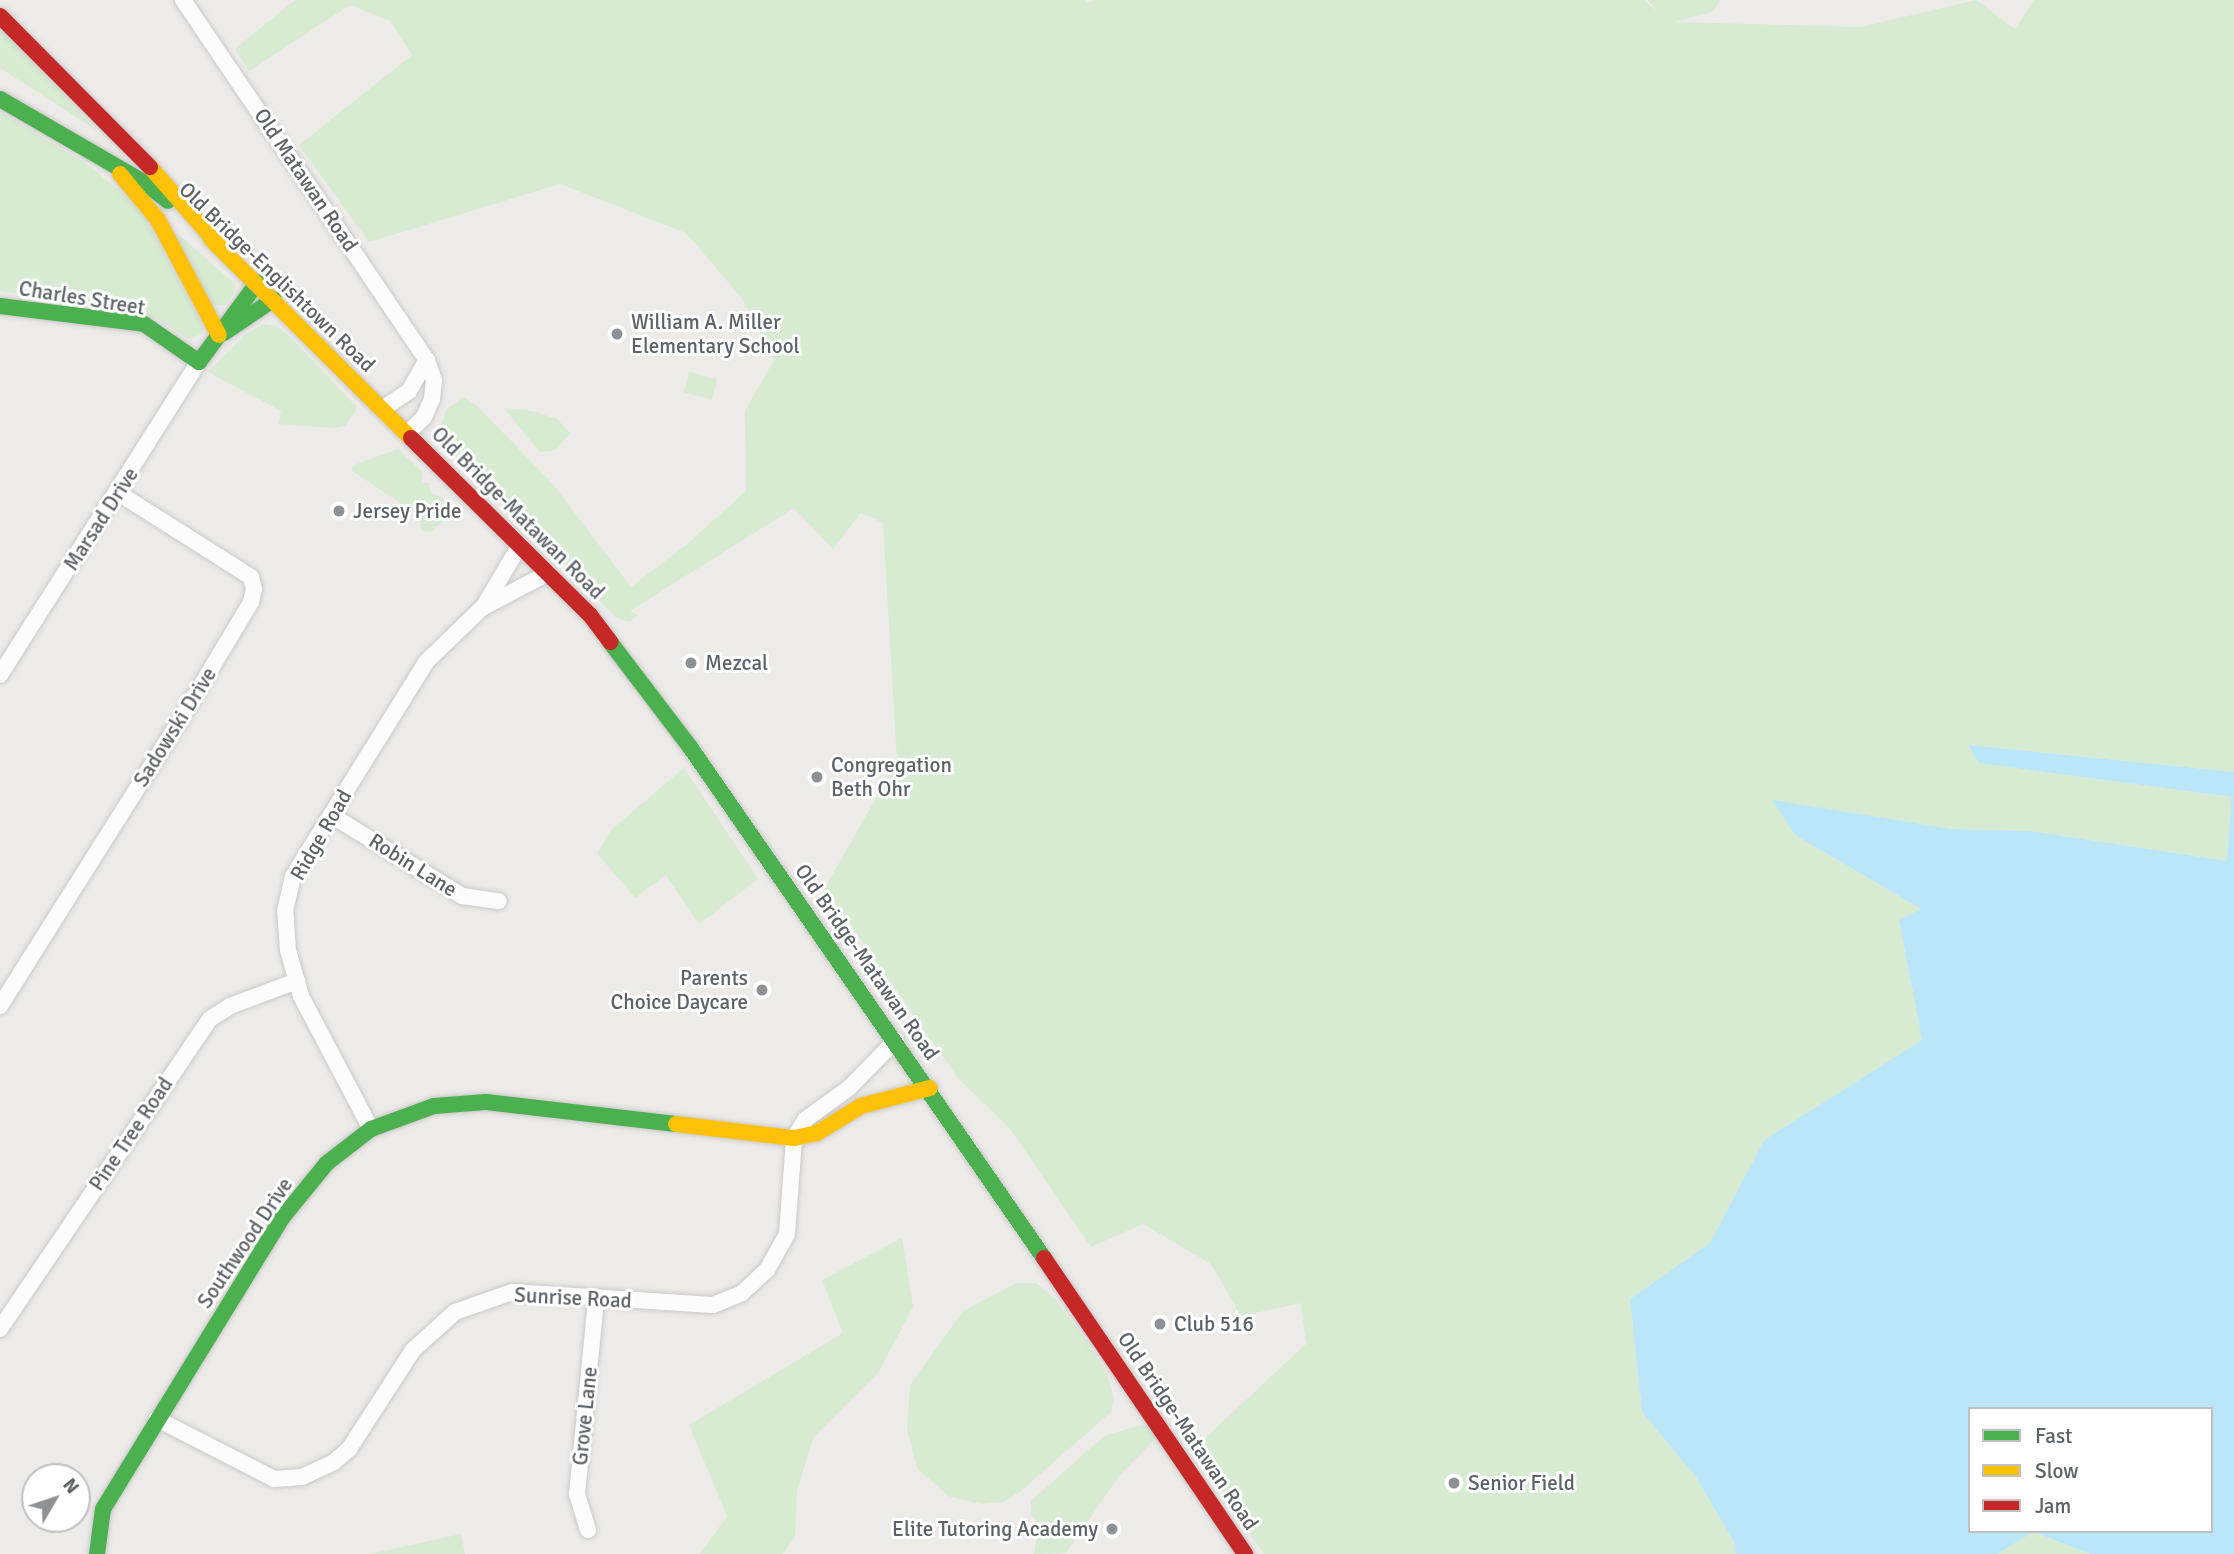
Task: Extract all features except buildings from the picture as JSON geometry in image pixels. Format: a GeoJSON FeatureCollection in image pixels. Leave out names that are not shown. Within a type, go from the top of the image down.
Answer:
{"type":"FeatureCollection","features":[{"type":"Feature","properties":{"kind":"main road"},"geometry":{"type":"LineString","coordinates":[[0,16],[155,172],[221,248]]}},
{"type":"Feature","properties":{"kind":"main road","name":"Old Bridge-Englishtown Road"},"geometry":{"type":"LineString","coordinates":[[0,99],[145,183],[258,282],[408,433]]}},
{"type":"Feature","properties":{"kind":"main road"},"geometry":{"type":"LineString","coordinates":[[113,166],[158,220],[219,335]]}},
{"type":"Feature","properties":{"kind":"main road"},"geometry":{"type":"LineString","coordinates":[[199,362],[258,282]]}},
{"type":"Feature","properties":{"kind":"main road"},"geometry":{"type":"LineString","coordinates":[[219,335],[263,309],[274,299]]}},
{"type":"Feature","properties":{"kind":"main road","name":"Charles Street"},"geometry":{"type":"LineString","coordinates":[[0,306],[144,324],[199,362]]}},
{"type":"Feature","properties":{"kind":"main road","name":"Old Bridge-Matawan Road"},"geometry":{"type":"LineString","coordinates":[[408,433],[590,615],[682,736],[930,1088],[1245,1554]]}},
{"type":"Feature","properties":{"kind":"main road","name":"Southwood Drive"},"geometry":{"type":"LineString","coordinates":[[97,1554],[103,1509],[282,1218],[327,1163],[371,1129],[434,1106],[486,1102],[794,1138],[817,1133],[861,1106],[930,1088]]}},
{"type":"Feature","properties":{"kind":"street","name":"Old Matawan Road"},"geometry":{"type":"LineString","coordinates":[[183,0],[428,360],[434,380],[432,400],[424,416],[408,433]]}},
{"type":"Feature","properties":{"kind":"street"},"geometry":{"type":"LineString","coordinates":[[384,408],[409,391],[428,360]]}},
{"type":"Feature","properties":{"kind":"street","name":"Marsad Drive"},"geometry":{"type":"LineString","coordinates":[[0,675],[199,362]]}},
{"type":"Feature","properties":{"kind":"street","name":"Sadowski Drive"},"geometry":{"type":"LineString","coordinates":[[0,1006],[179,722],[251,602],[254,589],[251,577],[118,493]]}},
{"type":"Feature","properties":{"kind":"street","name":"Ridge Road"},"geometry":{"type":"LineString","coordinates":[[371,1129],[300,996],[288,950],[285,911],[293,876],[426,662],[482,608],[520,545]]}},
{"type":"Feature","properties":{"kind":"street","name":"Ridge Road"},"geometry":{"type":"LineString","coordinates":[[482,608],[548,573]]}},
{"type":"Feature","properties":{"kind":"street","name":"Robin Lane"},"geometry":{"type":"LineString","coordinates":[[331,815],[462,896],[499,901]]}},
{"type":"Feature","properties":{"kind":"street","name":"Pine Tree Road"},"geometry":{"type":"LineString","coordinates":[[0,1329],[210,1019],[230,1006],[297,981]]}},
{"type":"Feature","properties":{"kind":"street"},"geometry":{"type":"LineString","coordinates":[[794,1138],[806,1119],[849,1088],[896,1040]]}},
{"type":"Feature","properties":{"kind":"street"},"geometry":{"type":"LineString","coordinates":[[849,1088],[861,1106]]}},
{"type":"Feature","properties":{"kind":"street","name":"Sunrise Road"},"geometry":{"type":"LineString","coordinates":[[157,1419],[274,1479],[302,1477],[334,1462],[349,1449],[413,1350],[455,1312],[512,1292],[713,1305],[742,1293],[767,1270],[787,1234],[794,1138]]}},
{"type":"Feature","properties":{"kind":"street"},"geometry":{"type":"LineString","coordinates":[[0,1297],[15,1304]]}},
{"type":"Feature","properties":{"kind":"street","name":"Grove Lane"},"geometry":{"type":"LineString","coordinates":[[588,1530],[578,1494],[596,1299]]}},
{"type":"Feature","properties":{"kind":"green space"},"geometry":{"type":"Polygon","coordinates":[[[295,0],[1085,0],[1088,3],[1096,0],[1644,0],[1660,14],[1647,0],[1721,0],[1712,12],[1674,22],[1861,27],[1976,0],[2015,29],[2034,0],[2234,0],[2234,772],[1970,745],[1978,763],[2233,797],[2227,861],[2030,831],[1952,829],[1773,801],[1795,835],[1922,910],[1899,920],[1922,1040],[1764,1140],[1710,1243],[1630,1299],[1642,1412],[1696,1477],[1735,1544],[1736,1554],[1264,1554],[1174,1427],[1183,1420],[1201,1442],[1306,1344],[1301,1303],[1241,1316],[1211,1264],[1143,1224],[1091,1247],[1011,1130],[958,1078],[825,888],[897,761],[883,523],[861,513],[833,549],[794,508],[630,611],[638,615],[630,622],[617,618],[457,460],[442,441],[441,426],[446,410],[463,397],[476,405],[552,483],[631,587],[686,545],[746,491],[745,411],[774,360],[741,297],[686,233],[560,184],[369,242],[299,145],[412,55],[390,21],[350,5],[249,71],[235,49],[295,0]]]}},
{"type":"Feature","properties":{"kind":"green space"},"geometry":{"type":"Polygon","coordinates":[[[0,23],[96,130],[0,68],[0,23]]]}},
{"type":"Feature","properties":{"kind":"green space"},"geometry":{"type":"Polygon","coordinates":[[[0,112],[84,162],[126,196],[147,221],[204,328],[202,334],[188,339],[159,320],[116,304],[0,291],[0,112]]]}},
{"type":"Feature","properties":{"kind":"green space"},"geometry":{"type":"Polygon","coordinates":[[[178,234],[235,284],[235,292],[225,305],[213,306],[176,236],[178,234]]]}},
{"type":"Feature","properties":{"kind":"green space"},"geometry":{"type":"Polygon","coordinates":[[[263,324],[277,326],[289,336],[356,406],[345,426],[333,428],[278,424],[281,411],[208,372],[246,334],[263,324]]]}},
{"type":"Feature","properties":{"kind":"green space"},"geometry":{"type":"Polygon","coordinates":[[[689,372],[717,379],[712,399],[684,392],[689,372]]]}},
{"type":"Feature","properties":{"kind":"green space"},"geometry":{"type":"Polygon","coordinates":[[[504,408],[532,411],[557,419],[570,433],[556,450],[540,452],[504,408]]]}},
{"type":"Feature","properties":{"kind":"green space"},"geometry":{"type":"Polygon","coordinates":[[[398,449],[422,472],[422,483],[428,483],[432,494],[442,497],[453,510],[447,520],[430,532],[422,531],[419,518],[408,508],[351,470],[354,465],[398,449]]]}},
{"type":"Feature","properties":{"kind":"green space"},"geometry":{"type":"Polygon","coordinates":[[[684,768],[758,879],[699,924],[666,875],[635,898],[597,853],[611,830],[684,768]]]}},
{"type":"Feature","properties":{"kind":"green space"},"geometry":{"type":"Polygon","coordinates":[[[902,1238],[913,1307],[878,1373],[813,1438],[797,1491],[795,1537],[783,1554],[700,1554],[727,1516],[689,1425],[843,1333],[822,1280],[902,1238]]]}},
{"type":"Feature","properties":{"kind":"green space"},"geometry":{"type":"Polygon","coordinates":[[[1017,1283],[1036,1283],[1056,1300],[1091,1347],[1110,1382],[1114,1400],[1111,1412],[1021,1491],[1003,1502],[981,1504],[948,1496],[917,1468],[907,1429],[910,1385],[963,1311],[1017,1283]]]}},
{"type":"Feature","properties":{"kind":"green space"},"geometry":{"type":"Polygon","coordinates":[[[1137,1426],[1148,1426],[1156,1438],[1119,1476],[1066,1553],[1034,1554],[1039,1524],[1031,1514],[1031,1501],[1104,1436],[1137,1426]]]}},
{"type":"Feature","properties":{"kind":"green space"},"geometry":{"type":"Polygon","coordinates":[[[2035,1533],[2090,1554],[1997,1554],[2035,1533]]]}},
{"type":"Feature","properties":{"kind":"green space"},"geometry":{"type":"Polygon","coordinates":[[[461,1534],[465,1554],[370,1554],[461,1534]]]}},
{"type":"Feature","properties":{"kind":"water"},"geometry":{"type":"Polygon","coordinates":[[[1969,745],[2234,772],[2234,1554],[2090,1554],[2036,1533],[2213,1533],[2213,1407],[1968,1407],[1968,1533],[2031,1533],[1997,1554],[1736,1554],[1735,1544],[1696,1477],[1642,1412],[1630,1299],[1710,1243],[1764,1140],[1922,1040],[1899,920],[1921,909],[1795,835],[1772,800],[1952,829],[2030,831],[2227,861],[2232,797],[1978,763],[1969,745]]]}},
{"type":"Feature","properties":{"kind":"traffic: fast"},"geometry":{"type":"LineString","coordinates":[[0,99],[145,183],[168,201]]}},
{"type":"Feature","properties":{"kind":"traffic: fast"},"geometry":{"type":"LineString","coordinates":[[0,306],[144,324],[199,362],[258,282]]}},
{"type":"Feature","properties":{"kind":"traffic: fast"},"geometry":{"type":"LineString","coordinates":[[224,333],[274,299]]}},
{"type":"Feature","properties":{"kind":"traffic: fast"},"geometry":{"type":"LineString","coordinates":[[610,642],[690,747],[1044,1258]]}},
{"type":"Feature","properties":{"kind":"traffic: fast"},"geometry":{"type":"LineString","coordinates":[[97,1554],[103,1509],[282,1218],[327,1163],[371,1129],[434,1106],[486,1102],[676,1124]]}},
{"type":"Feature","properties":{"kind":"traffic: slow"},"geometry":{"type":"LineString","coordinates":[[150,167],[221,248]]}},
{"type":"Feature","properties":{"kind":"traffic: slow"},"geometry":{"type":"LineString","coordinates":[[120,174],[158,220],[219,335]]}},
{"type":"Feature","properties":{"kind":"traffic: slow"},"geometry":{"type":"LineString","coordinates":[[211,239],[411,438]]}},
{"type":"Feature","properties":{"kind":"traffic: slow"},"geometry":{"type":"LineString","coordinates":[[676,1124],[794,1138],[817,1133],[861,1106],[930,1088]]}},
{"type":"Feature","properties":{"kind":"traffic: jam"},"geometry":{"type":"LineString","coordinates":[[0,16],[150,167]]}},
{"type":"Feature","properties":{"kind":"traffic: jam"},"geometry":{"type":"LineString","coordinates":[[411,438],[590,615],[610,642]]}},
{"type":"Feature","properties":{"kind":"traffic: jam"},"geometry":{"type":"LineString","coordinates":[[1044,1258],[1245,1554]]}},
{"type":"Feature","properties":{"kind":"place","name":"William A. Miller Elementary School"},"geometry":{"type":"Point","coordinates":[617,334]}},
{"type":"Feature","properties":{"kind":"place","name":"Jersey Pride"},"geometry":{"type":"Point","coordinates":[339,511]}},
{"type":"Feature","properties":{"kind":"place","name":"Mezcal"},"geometry":{"type":"Point","coordinates":[691,663]}},
{"type":"Feature","properties":{"kind":"place","name":"Congregation Beth Ohr"},"geometry":{"type":"Point","coordinates":[817,777]}},
{"type":"Feature","properties":{"kind":"place","name":"Parents Choice Daycare"},"geometry":{"type":"Point","coordinates":[762,990]}},
{"type":"Feature","properties":{"kind":"place","name":"Club 516"},"geometry":{"type":"Point","coordinates":[1160,1324]}},
{"type":"Feature","properties":{"kind":"place","name":"Senior Field"},"geometry":{"type":"Point","coordinates":[1454,1483]}},
{"type":"Feature","properties":{"kind":"place","name":"Elite Tutoring Academy"},"geometry":{"type":"Point","coordinates":[1112,1529]}}]}
